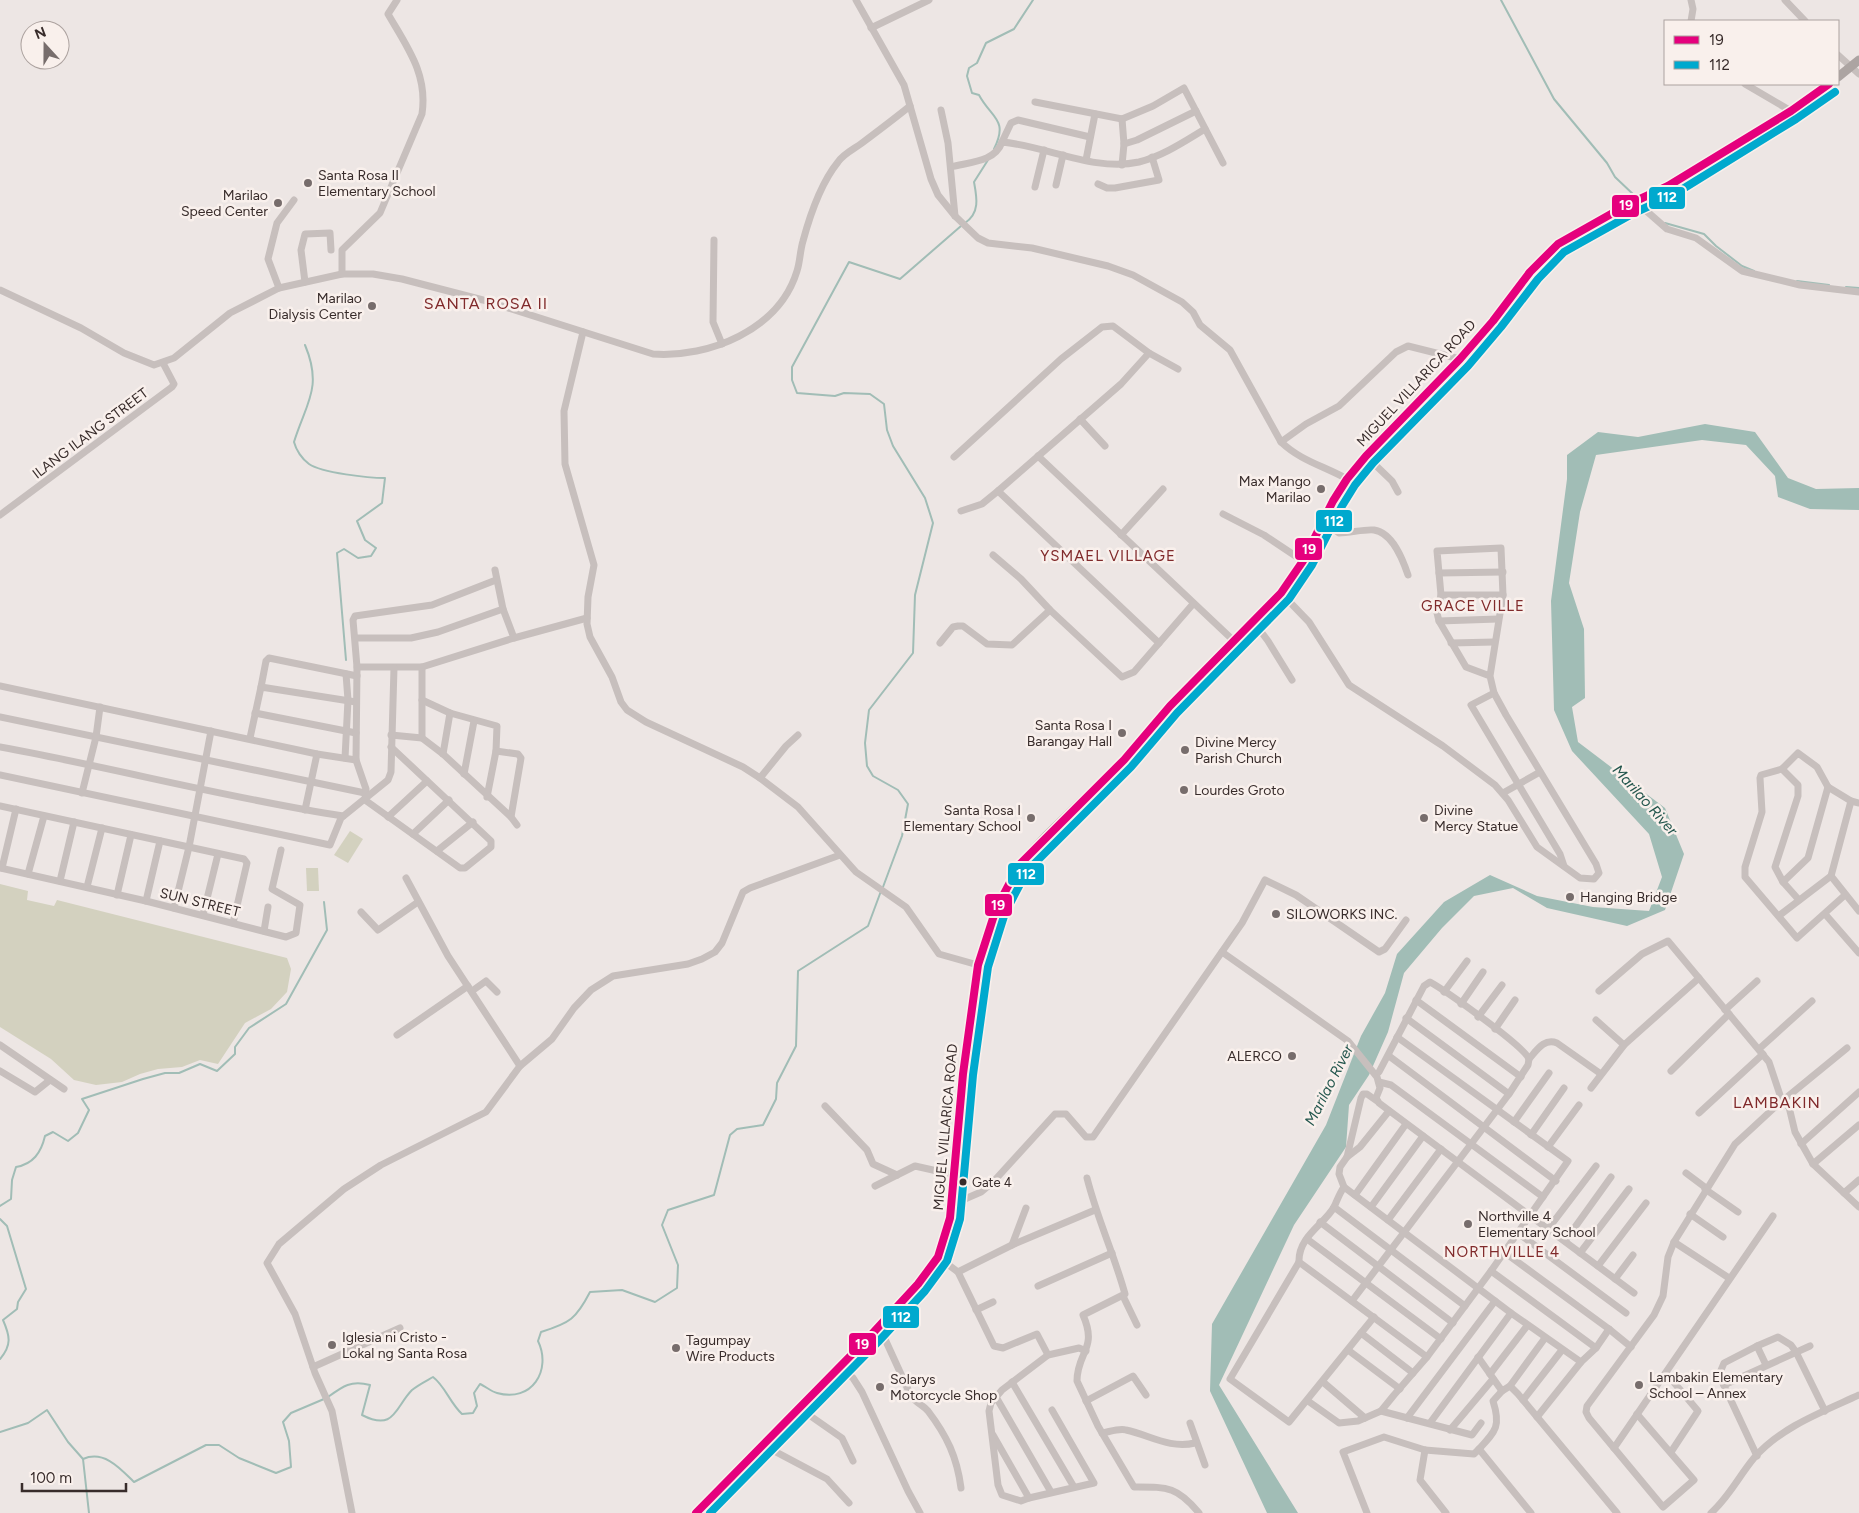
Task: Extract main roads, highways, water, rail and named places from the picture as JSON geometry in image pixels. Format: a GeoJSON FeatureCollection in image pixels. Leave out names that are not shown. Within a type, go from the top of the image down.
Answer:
{"type":"FeatureCollection","features":[{"type":"Feature","properties":{"kind":"main road"},"geometry":{"type":"LineString","coordinates":[[1839,76],[1859,60]]}},
{"type":"Feature","properties":{"kind":"main road","name":"MIGUEL VILLARICA ROAD"},"geometry":{"type":"LineString","coordinates":[[696,1513],[879,1326],[918,1284],[938,1258],[944,1243],[952,1205],[963,1074],[978,965],[996,908],[1019,865],[1124,760],[1170,706],[1281,593],[1303,561],[1347,479],[1366,456],[1460,359],[1493,321],[1530,272],[1558,244],[1635,200],[1668,186],[1791,111],[1828,85]]}},
{"type":"Feature","properties":{"kind":"water","name":"Marilao River"},"geometry":{"type":"Polygon","coordinates":[[[1705,424],[1755,432],[1788,478],[1816,489],[1859,488],[1859,510],[1810,509],[1778,497],[1775,476],[1746,445],[1702,440],[1596,455],[1580,512],[1569,583],[1584,629],[1585,698],[1572,707],[1578,742],[1665,808],[1684,854],[1665,910],[1627,926],[1547,908],[1513,888],[1474,896],[1442,928],[1404,973],[1388,1032],[1369,1075],[1349,1105],[1346,1147],[1294,1225],[1219,1385],[1298,1513],[1267,1513],[1210,1391],[1212,1324],[1326,1125],[1361,1036],[1385,993],[1397,954],[1444,902],[1490,875],[1537,896],[1593,907],[1649,911],[1662,877],[1649,834],[1572,751],[1554,710],[1551,601],[1567,479],[1567,455],[1598,432],[1638,437],[1705,424]]]}},
{"type":"Feature","properties":{"kind":"waterway"},"geometry":{"type":"LineString","coordinates":[[994,149],[1000,131],[999,125],[997,119],[979,95],[972,93],[967,76],[969,68],[977,63],[986,43],[1014,29],[1033,0]]}},
{"type":"Feature","properties":{"kind":"waterway"},"geometry":{"type":"LineString","coordinates":[[1501,0],[1554,99],[1607,163],[1615,177],[1635,196]]}},
{"type":"Feature","properties":{"kind":"waterway"},"geometry":{"type":"LineString","coordinates":[[965,223],[970,219],[975,210],[974,182],[988,160]]}},
{"type":"Feature","properties":{"kind":"waterway"},"geometry":{"type":"LineString","coordinates":[[1665,223],[1704,234],[1742,266],[1754,271]]}},
{"type":"Feature","properties":{"kind":"waterway"},"geometry":{"type":"LineString","coordinates":[[883,887],[902,836],[908,804],[898,790],[873,776],[867,766],[865,743],[869,710],[913,653],[915,595],[933,523],[925,498],[893,446],[887,430],[884,404],[870,394],[844,393],[835,396],[797,393],[792,380],[792,367],[849,262],[900,279],[961,226]]}},
{"type":"Feature","properties":{"kind":"waterway"},"geometry":{"type":"LineString","coordinates":[[1797,281],[1829,285]]}},
{"type":"Feature","properties":{"kind":"waterway"},"geometry":{"type":"LineString","coordinates":[[1846,287],[1859,288]]}},
{"type":"Feature","properties":{"kind":"waterway"},"geometry":{"type":"LineString","coordinates":[[305,345],[313,373],[313,384],[308,406],[294,442],[298,451],[309,464],[324,470],[357,476],[385,478],[382,503],[357,521],[365,540],[376,548],[371,556],[358,558],[344,549],[337,553],[346,660]]}},
{"type":"Feature","properties":{"kind":"waterway"},"geometry":{"type":"LineString","coordinates":[[328,1397],[348,1385],[358,1383],[370,1385],[362,1415],[381,1421],[393,1415],[412,1390],[433,1377],[462,1414],[473,1413],[477,1406],[474,1393],[480,1384],[495,1392],[509,1395],[529,1389],[536,1382],[542,1363],[542,1352],[538,1341],[541,1332],[566,1323],[571,1319],[581,1308],[590,1292],[622,1290],[655,1302],[677,1288],[678,1265],[662,1225],[668,1210],[714,1195],[730,1135],[737,1129],[763,1125],[776,1099],[777,1083],[796,1046],[798,971],[868,926],[881,891]]}},
{"type":"Feature","properties":{"kind":"waterway"},"geometry":{"type":"LineString","coordinates":[[0,1206],[11,1199],[12,1180],[16,1167],[22,1166],[35,1157],[41,1148],[45,1136],[53,1132],[68,1141],[78,1133],[89,1110],[82,1099],[165,1073],[179,1073],[200,1064],[217,1071],[235,1054],[235,1047],[249,1028],[286,1004],[327,930],[324,902]]}},
{"type":"Feature","properties":{"kind":"waterway"},"geometry":{"type":"LineString","coordinates":[[0,1219],[7,1226],[26,1289],[18,1302],[17,1309],[3,1320],[9,1340],[7,1349],[0,1359]]}},
{"type":"Feature","properties":{"kind":"waterway"},"geometry":{"type":"LineString","coordinates":[[83,1459],[91,1457],[105,1459],[117,1466],[134,1482],[206,1445],[219,1445],[239,1458],[276,1473],[291,1467],[289,1441],[283,1422],[291,1413],[324,1399]]}},
{"type":"Feature","properties":{"kind":"waterway"},"geometry":{"type":"LineString","coordinates":[[0,1432],[28,1423],[47,1410],[68,1442],[83,1459]]}},
{"type":"Feature","properties":{"kind":"waterway"},"geometry":{"type":"LineString","coordinates":[[83,1459],[89,1513]]}},
{"type":"Feature","properties":{"kind":"place","name":"Santa Rosa II Elementary School"},"geometry":{"type":"Point","coordinates":[308,183]}},
{"type":"Feature","properties":{"kind":"place","name":"Marilao Speed Center"},"geometry":{"type":"Point","coordinates":[278,203]}},
{"type":"Feature","properties":{"kind":"place","name":"Marilao Dialysis Center"},"geometry":{"type":"Point","coordinates":[372,306]}},
{"type":"Feature","properties":{"kind":"place","name":"Max Mango Marilao"},"geometry":{"type":"Point","coordinates":[1321,489]}},
{"type":"Feature","properties":{"kind":"place","name":"Santa Rosa I Barangay Hall"},"geometry":{"type":"Point","coordinates":[1122,733]}},
{"type":"Feature","properties":{"kind":"place","name":"Divine Mercy Parish Church"},"geometry":{"type":"Point","coordinates":[1185,750]}},
{"type":"Feature","properties":{"kind":"place","name":"Lourdes Groto"},"geometry":{"type":"Point","coordinates":[1184,790]}},
{"type":"Feature","properties":{"kind":"place","name":"Santa Rosa I Elementary School"},"geometry":{"type":"Point","coordinates":[1031,818]}},
{"type":"Feature","properties":{"kind":"place","name":"Divine Mercy Statue"},"geometry":{"type":"Point","coordinates":[1424,818]}},
{"type":"Feature","properties":{"kind":"place","name":"Hanging Bridge"},"geometry":{"type":"Point","coordinates":[1570,897]}},
{"type":"Feature","properties":{"kind":"place","name":"SILOWORKS INC."},"geometry":{"type":"Point","coordinates":[1276,914]}},
{"type":"Feature","properties":{"kind":"place","name":"ALERCO"},"geometry":{"type":"Point","coordinates":[1292,1056]}},
{"type":"Feature","properties":{"kind":"place","name":"Gate 4"},"geometry":{"type":"Point","coordinates":[963,1182]}},
{"type":"Feature","properties":{"kind":"place","name":"Northville 4 Elementary School"},"geometry":{"type":"Point","coordinates":[1468,1224]}},
{"type":"Feature","properties":{"kind":"place","name":"Iglesia ni Cristo - Lokal ng Santa Rosa"},"geometry":{"type":"Point","coordinates":[332,1345]}},
{"type":"Feature","properties":{"kind":"place","name":"Tagumpay Wire Products"},"geometry":{"type":"Point","coordinates":[676,1348]}},
{"type":"Feature","properties":{"kind":"place","name":"Lambakin Elementary School – Annex"},"geometry":{"type":"Point","coordinates":[1639,1385]}},
{"type":"Feature","properties":{"kind":"place","name":"Solarys Motorcycle Shop"},"geometry":{"type":"Point","coordinates":[880,1387]}},
{"type":"Feature","properties":{"kind":"district","name":"SANTA ROSA II"},"geometry":{"type":"Point","coordinates":[486,303]}},
{"type":"Feature","properties":{"kind":"district","name":"YSMAEL VILLAGE"},"geometry":{"type":"Point","coordinates":[1108,556]}},
{"type":"Feature","properties":{"kind":"district","name":"GRACE VILLE"},"geometry":{"type":"Point","coordinates":[1473,606]}},
{"type":"Feature","properties":{"kind":"district","name":"LAMBAKIN"},"geometry":{"type":"Point","coordinates":[1777,1102]}},
{"type":"Feature","properties":{"kind":"district","name":"NORTHVILLE 4"},"geometry":{"type":"Point","coordinates":[1502,1252]}}]}
